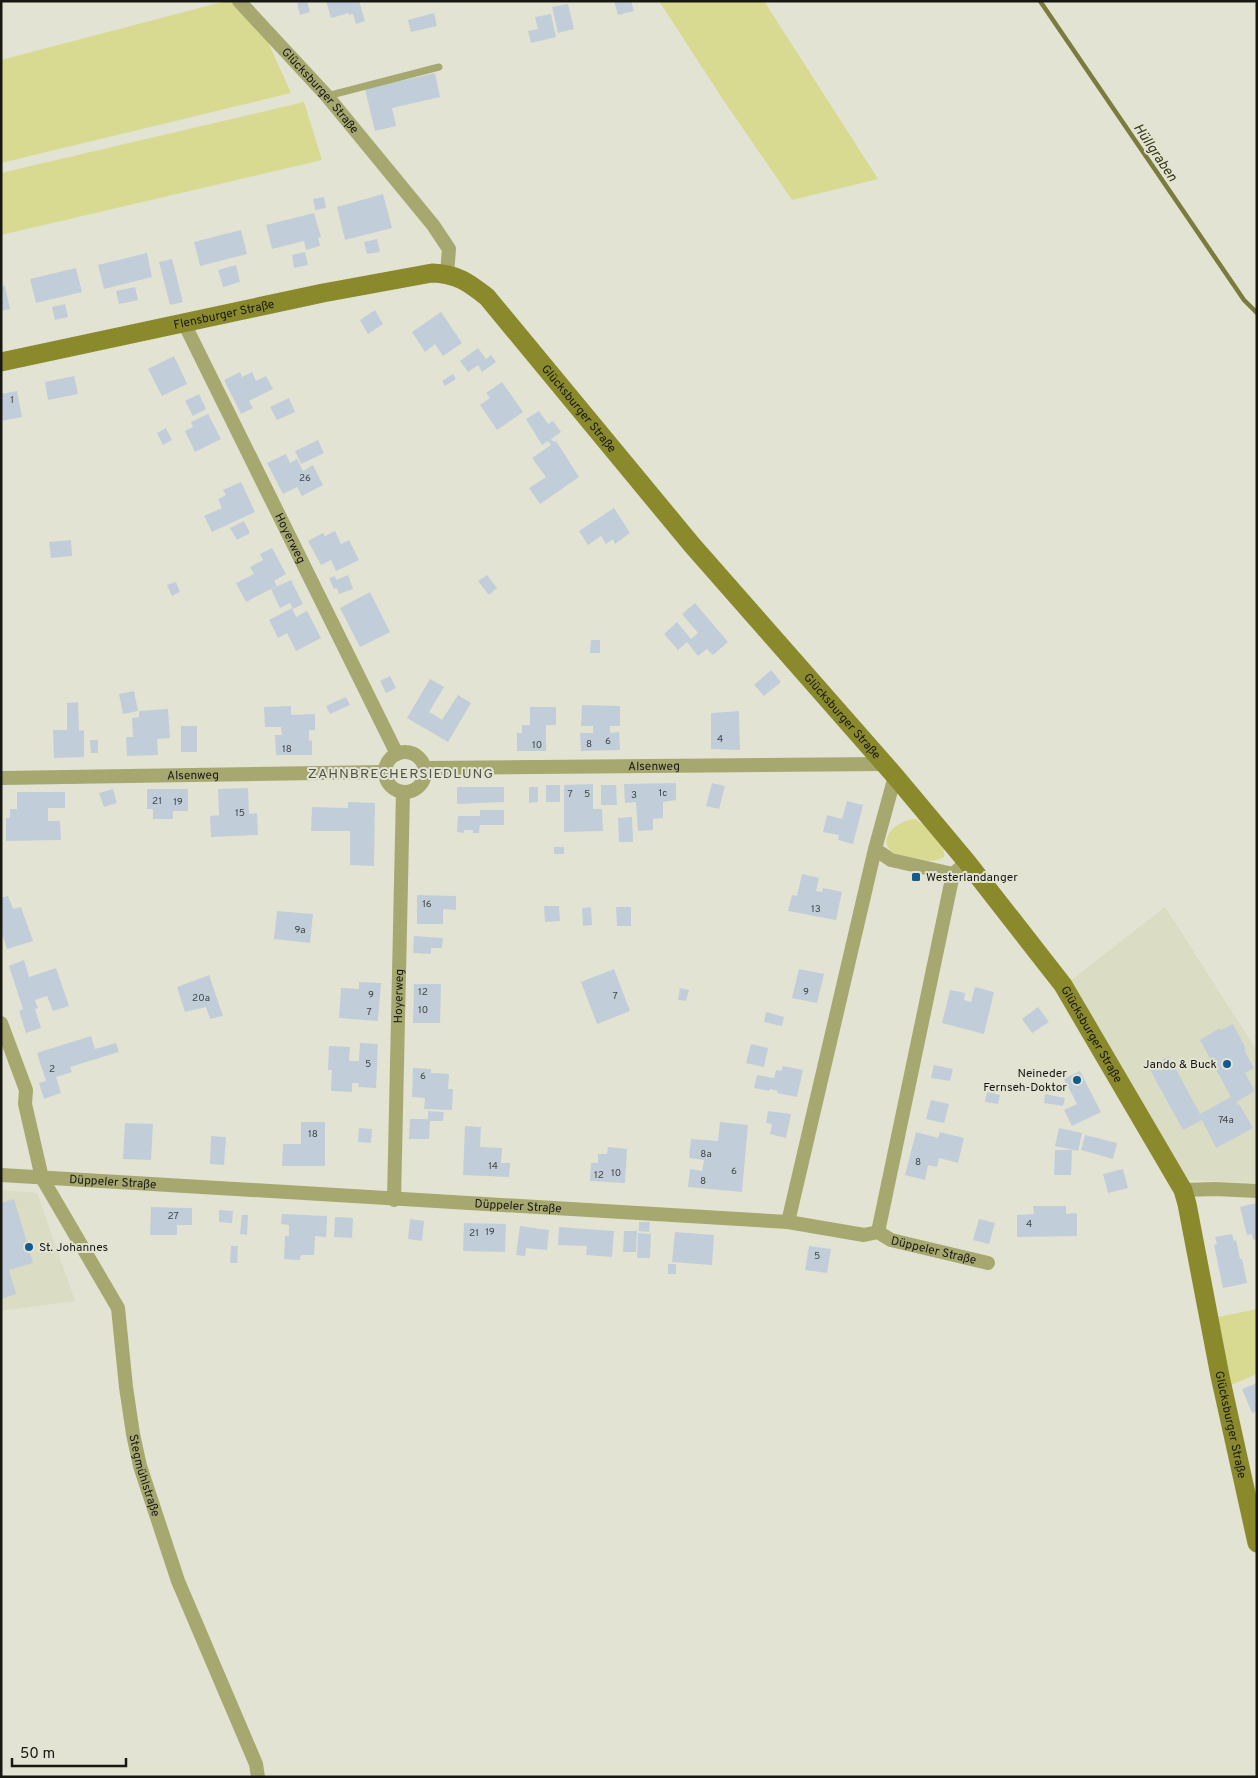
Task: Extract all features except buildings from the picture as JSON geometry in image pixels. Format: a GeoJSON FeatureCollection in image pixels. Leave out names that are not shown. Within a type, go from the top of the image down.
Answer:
{"type":"FeatureCollection","features":[{"type":"Feature","properties":{"kind":"street","name":"Glücksburger Straße"},"geometry":{"type":"LineString","coordinates":[[239,1],[327,96],[433,225],[449,249],[447,274],[460,278],[472,285],[487,298],[692,546],[889,770],[960,868],[1063,985],[1183,1190],[1188,1204],[1231,1430],[1257,1543]]}},
{"type":"Feature","properties":{"kind":"street","name":"Flensburger Straße"},"geometry":{"type":"LineString","coordinates":[[1,362],[324,293],[432,273],[447,274]]}},
{"type":"Feature","properties":{"kind":"street","name":"Hoyerweg"},"geometry":{"type":"LineString","coordinates":[[184,323],[398,754]]}},
{"type":"Feature","properties":{"kind":"street"},"geometry":{"type":"LineString","coordinates":[[403,752],[415,755],[425,768],[425,775],[420,786],[409,792],[397,791],[388,783],[385,772],[388,761],[403,752]]}},
{"type":"Feature","properties":{"kind":"street","name":"Alsenweg"},"geometry":{"type":"LineString","coordinates":[[425,768],[889,770]]}},
{"type":"Feature","properties":{"kind":"street"},"geometry":{"type":"LineString","coordinates":[[788,1222],[875,849],[889,770]]}},
{"type":"Feature","properties":{"kind":"street","name":"Alsenweg"},"geometry":{"type":"LineString","coordinates":[[1,778],[385,772]]}},
{"type":"Feature","properties":{"kind":"street","name":"Hoyerweg"},"geometry":{"type":"LineString","coordinates":[[394,1200],[403,792]]}},
{"type":"Feature","properties":{"kind":"street"},"geometry":{"type":"LineString","coordinates":[[875,849],[891,860],[960,868],[878,1232]]}},
{"type":"Feature","properties":{"kind":"street","name":"Stegmühlstraße"},"geometry":{"type":"LineString","coordinates":[[1,1023],[26,1090],[25,1104],[42,1178],[118,1308],[126,1387],[140,1466],[178,1581],[256,1764],[258,1777]]}},
{"type":"Feature","properties":{"kind":"street","name":"Düppeler Straße"},"geometry":{"type":"LineString","coordinates":[[1,1175],[394,1200],[788,1222],[864,1235],[878,1232],[890,1240],[988,1263]]}},
{"type":"Feature","properties":{"kind":"street"},"geometry":{"type":"LineString","coordinates":[[1183,1190],[1257,1191]]}},
{"type":"Feature","properties":{"kind":"lane"},"geometry":{"type":"LineString","coordinates":[[327,96],[439,66]]}},
{"type":"Feature","properties":{"kind":"shaded area"},"geometry":{"type":"Polygon","coordinates":[[[1165,907],[1257,1051],[1257,1183],[1188,1180],[1069,982],[1165,907]]]}},
{"type":"Feature","properties":{"kind":"shaded area","name":"St. Johannes"},"geometry":{"type":"Polygon","coordinates":[[[1,1190],[37,1193],[75,1301],[1,1311],[1,1190]]]}},
{"type":"Feature","properties":{"kind":"green space"},"geometry":{"type":"Polygon","coordinates":[[[226,1],[233,1],[268,42],[291,93],[1,163],[1,60],[226,1]]]}},
{"type":"Feature","properties":{"kind":"green space"},"geometry":{"type":"Polygon","coordinates":[[[659,1],[764,1],[878,179],[792,200],[724,101],[659,1]]]}},
{"type":"Feature","properties":{"kind":"green space"},"geometry":{"type":"Polygon","coordinates":[[[304,102],[322,160],[1,235],[1,173],[304,102]]]}},
{"type":"Feature","properties":{"kind":"green space"},"geometry":{"type":"Polygon","coordinates":[[[915,819],[939,841],[944,857],[931,861],[908,859],[893,853],[888,847],[888,835],[892,829],[899,824],[915,819]]]}},
{"type":"Feature","properties":{"kind":"green space"},"geometry":{"type":"Polygon","coordinates":[[[1257,1309],[1257,1374],[1231,1385],[1218,1317],[1257,1309]]]}},
{"type":"Feature","properties":{"kind":"waterway","name":"Hüllgraben"},"geometry":{"type":"LineString","coordinates":[[1040,1],[1244,300],[1257,313]]}},
{"type":"Feature","properties":{"kind":"place","name":"Westerlandanger"},"geometry":{"type":"Point","coordinates":[916,877]}},
{"type":"Feature","properties":{"kind":"place","name":"Jando & Buck"},"geometry":{"type":"Point","coordinates":[1227,1064]}},
{"type":"Feature","properties":{"kind":"place","name":"Neineder Fernseh-Doktor"},"geometry":{"type":"Point","coordinates":[1077,1080]}},
{"type":"Feature","properties":{"kind":"place","name":"St. Johannes"},"geometry":{"type":"Point","coordinates":[29,1247]}},
{"type":"Feature","properties":{"kind":"district","name":"ZAHNBRECHERSIEDLUNG"},"geometry":{"type":"Point","coordinates":[401,773]}}]}
